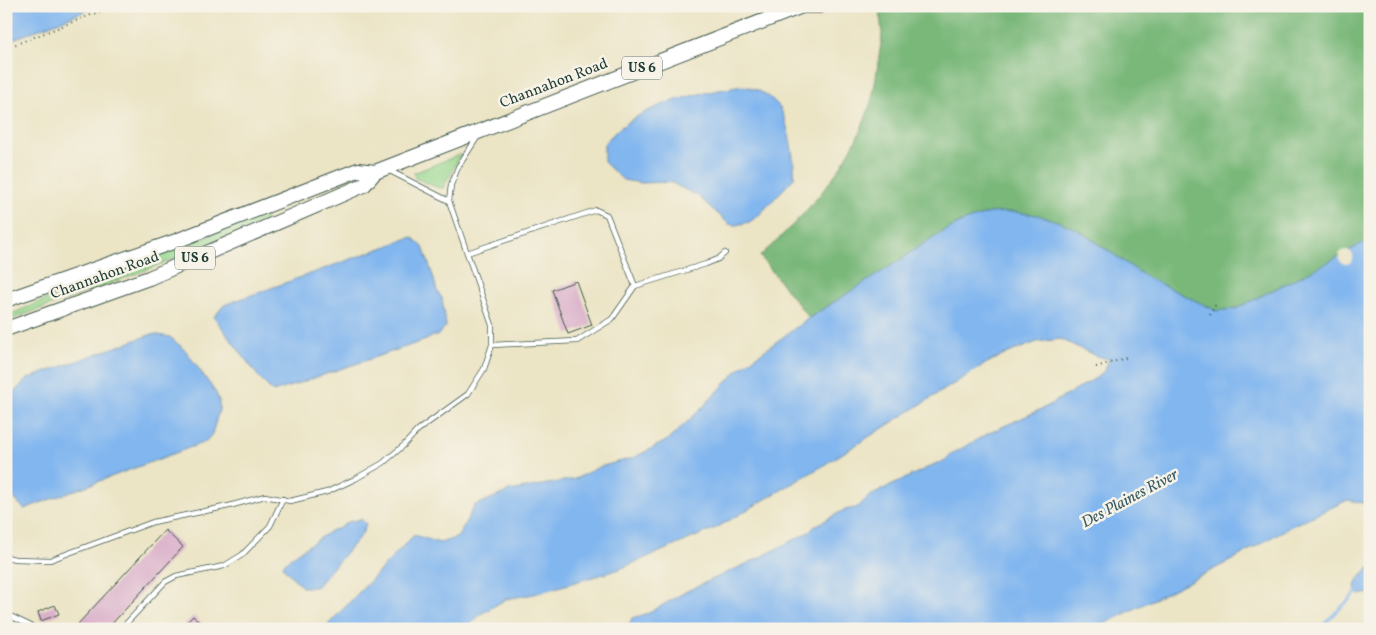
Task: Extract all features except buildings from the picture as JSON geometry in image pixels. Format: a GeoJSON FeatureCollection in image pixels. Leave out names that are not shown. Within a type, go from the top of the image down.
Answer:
{"type":"FeatureCollection","features":[{"type":"Feature","properties":{"kind":"main road","name":"Channahon Road"},"geometry":{"type":"LineString","coordinates":[[6,300],[176,241],[358,170],[379,170],[802,6],[820,6]]}},
{"type":"Feature","properties":{"kind":"main road","name":"Channahon Road"},"geometry":{"type":"LineString","coordinates":[[6,328],[149,278],[364,185],[379,170]]}},
{"type":"Feature","properties":{"kind":"lane"},"geometry":{"type":"LineString","coordinates":[[6,557],[50,560],[153,522],[229,506],[265,496],[290,501],[327,492],[384,463],[404,446],[418,430],[468,394],[484,369],[492,345],[492,325],[449,201],[451,185],[458,167],[482,129]]}},
{"type":"Feature","properties":{"kind":"lane"},"geometry":{"type":"LineString","coordinates":[[379,170],[449,201]]}},
{"type":"Feature","properties":{"kind":"lane"},"geometry":{"type":"LineString","coordinates":[[467,253],[596,210],[607,215],[635,286]]}},
{"type":"Feature","properties":{"kind":"lane"},"geometry":{"type":"LineString","coordinates":[[492,345],[577,341],[612,319],[635,286],[706,264],[718,259],[725,253]]}},
{"type":"Feature","properties":{"kind":"lane"},"geometry":{"type":"LineString","coordinates":[[121,629],[165,582],[176,576],[224,566],[242,555],[270,526],[283,499]]}},
{"type":"Feature","properties":{"kind":"lane"},"geometry":{"type":"LineString","coordinates":[[6,614],[38,629]]}},
{"type":"Feature","properties":{"kind":"path"},"geometry":{"type":"LineString","coordinates":[[6,48],[114,6]]}},
{"type":"Feature","properties":{"kind":"path"},"geometry":{"type":"LineString","coordinates":[[1210,315],[1218,302]]}},
{"type":"Feature","properties":{"kind":"path"},"geometry":{"type":"LineString","coordinates":[[1096,367],[1126,358]]}},
{"type":"Feature","properties":{"kind":"green space"},"geometry":{"type":"Polygon","coordinates":[[[879,6],[1370,6],[1370,239],[1235,309],[1217,311],[1146,277],[1080,231],[1037,215],[1014,212],[989,213],[961,222],[932,238],[809,318],[760,256],[793,225],[824,189],[851,150],[861,129],[869,108],[876,80],[882,33],[879,6]]]}},
{"type":"Feature","properties":{"kind":"green space"},"geometry":{"type":"Polygon","coordinates":[[[461,154],[443,188],[415,178],[414,173],[461,154]]]}},
{"type":"Feature","properties":{"kind":"green space"},"geometry":{"type":"Polygon","coordinates":[[[264,215],[267,220],[202,247],[6,321],[6,316],[143,260],[264,215]]]}},
{"type":"Feature","properties":{"kind":"water"},"geometry":{"type":"Polygon","coordinates":[[[6,6],[98,6],[6,42],[6,6]]]}},
{"type":"Feature","properties":{"kind":"water"},"geometry":{"type":"Polygon","coordinates":[[[744,86],[767,95],[778,105],[785,119],[794,163],[794,178],[758,216],[749,222],[736,225],[729,224],[698,196],[670,182],[641,183],[623,180],[604,162],[604,144],[617,130],[633,119],[650,110],[687,97],[744,86]]]}},
{"type":"Feature","properties":{"kind":"water","name":"Des Plaines River"},"geometry":{"type":"Polygon","coordinates":[[[1014,212],[1037,215],[1078,230],[1146,277],[1217,311],[1235,309],[1370,239],[1370,503],[1348,500],[1293,525],[1234,559],[1094,629],[627,629],[632,618],[649,613],[687,591],[759,558],[809,532],[815,526],[844,510],[856,508],[870,496],[937,463],[944,462],[950,455],[989,433],[1046,407],[1096,378],[1105,370],[1109,359],[1096,356],[1061,339],[1037,342],[987,363],[819,468],[716,528],[617,570],[534,594],[506,599],[481,614],[466,629],[324,629],[414,535],[440,543],[458,537],[474,506],[509,491],[575,479],[599,467],[633,458],[668,440],[739,369],[809,318],[932,238],[962,222],[989,213],[1014,212]]]}},
{"type":"Feature","properties":{"kind":"water"},"geometry":{"type":"Polygon","coordinates":[[[412,237],[423,247],[437,291],[442,298],[446,326],[437,336],[273,392],[258,376],[214,317],[224,305],[412,237]]]}},
{"type":"Feature","properties":{"kind":"water"},"geometry":{"type":"Polygon","coordinates":[[[152,334],[170,337],[186,351],[216,393],[219,401],[219,410],[212,434],[205,442],[24,509],[12,496],[6,485],[6,415],[11,408],[14,392],[27,379],[152,334]]]}},
{"type":"Feature","properties":{"kind":"water"},"geometry":{"type":"Polygon","coordinates":[[[361,519],[366,524],[362,534],[316,587],[302,587],[282,566],[291,557],[332,530],[338,529],[348,522],[361,519]]]}},
{"type":"Feature","properties":{"kind":"water"},"geometry":{"type":"Polygon","coordinates":[[[1370,567],[1370,593],[1360,595],[1355,589],[1356,582],[1370,567]]]}},
{"type":"Feature","properties":{"kind":"pier"},"geometry":{"type":"Polygon","coordinates":[[[1343,250],[1349,250],[1353,257],[1349,264],[1343,264],[1339,260],[1339,254],[1343,250]]]}},
{"type":"Feature","properties":{"kind":"waterway"},"geometry":{"type":"LineString","coordinates":[[1319,629],[1357,592]]}}]}
